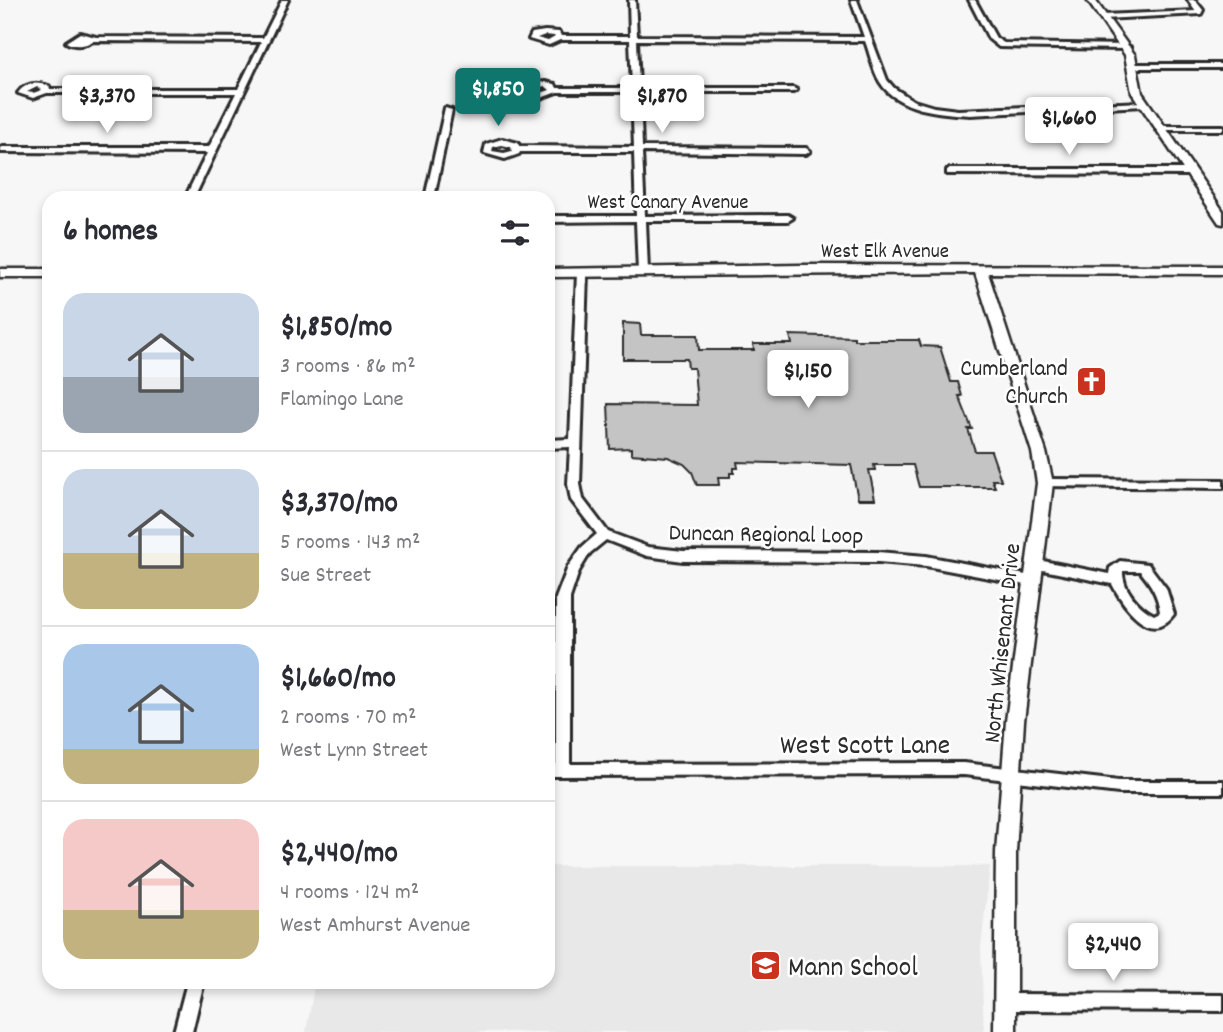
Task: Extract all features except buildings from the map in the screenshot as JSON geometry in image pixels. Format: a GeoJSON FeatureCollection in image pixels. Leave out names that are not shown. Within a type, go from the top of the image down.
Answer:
{"type":"FeatureCollection","features":[{"type":"Feature","properties":{"kind":"street"},"geometry":{"type":"LineString","coordinates":[[192,191],[285,0]]}},
{"type":"Feature","properties":{"kind":"street"},"geometry":{"type":"LineString","coordinates":[[632,0],[643,272]]}},
{"type":"Feature","properties":{"kind":"street"},"geometry":{"type":"LineString","coordinates":[[854,0],[883,81],[913,103],[929,108],[970,113],[1144,104]]}},
{"type":"Feature","properties":{"kind":"street"},"geometry":{"type":"LineString","coordinates":[[972,0],[993,39],[1002,45],[1126,47]]}},
{"type":"Feature","properties":{"kind":"street"},"geometry":{"type":"LineString","coordinates":[[1091,0],[1126,47],[1134,66],[1134,85],[1144,104],[1223,220]]}},
{"type":"Feature","properties":{"kind":"street"},"geometry":{"type":"LineString","coordinates":[[1103,17],[1199,13],[1200,10],[1191,0]]}},
{"type":"Feature","properties":{"kind":"street"},"geometry":{"type":"LineString","coordinates":[[559,38],[868,39]]}},
{"type":"Feature","properties":{"kind":"street"},"geometry":{"type":"LineString","coordinates":[[92,39],[265,40]]}},
{"type":"Feature","properties":{"kind":"street"},"geometry":{"type":"LineString","coordinates":[[1134,66],[1223,66]]}},
{"type":"Feature","properties":{"kind":"street"},"geometry":{"type":"LineString","coordinates":[[555,89],[793,90]]}},
{"type":"Feature","properties":{"kind":"street"},"geometry":{"type":"LineString","coordinates":[[46,91],[241,91]]}},
{"type":"Feature","properties":{"kind":"street"},"geometry":{"type":"LineString","coordinates":[[431,191],[448,110]]}},
{"type":"Feature","properties":{"kind":"street"},"geometry":{"type":"LineString","coordinates":[[1159,128],[1223,128]]}},
{"type":"Feature","properties":{"kind":"street"},"geometry":{"type":"LineString","coordinates":[[1,149],[212,150]]}},
{"type":"Feature","properties":{"kind":"street"},"geometry":{"type":"LineString","coordinates":[[518,149],[806,151]]}},
{"type":"Feature","properties":{"kind":"street"},"geometry":{"type":"LineString","coordinates":[[950,172],[1188,172]]}},
{"type":"Feature","properties":{"kind":"street","name":"West Canary Avenue"},"geometry":{"type":"LineString","coordinates":[[555,219],[788,218]]}},
{"type":"Feature","properties":{"kind":"street","name":"North Whisenant Drive"},"geometry":{"type":"LineString","coordinates":[[980,270],[1039,452],[1045,483],[1015,721],[1006,852],[1005,1032]]}},
{"type":"Feature","properties":{"kind":"street","name":"West Elk Avenue"},"geometry":{"type":"LineString","coordinates":[[555,273],[1223,270]]}},
{"type":"Feature","properties":{"kind":"street"},"geometry":{"type":"LineString","coordinates":[[0,273],[42,273]]}},
{"type":"Feature","properties":{"kind":"street"},"geometry":{"type":"LineString","coordinates":[[556,770],[563,597],[573,570],[586,550],[604,535],[577,500],[574,484],[582,273]]}},
{"type":"Feature","properties":{"kind":"street"},"geometry":{"type":"LineString","coordinates":[[555,444],[575,443]]}},
{"type":"Feature","properties":{"kind":"street"},"geometry":{"type":"LineString","coordinates":[[1045,483],[1223,484]]}},
{"type":"Feature","properties":{"kind":"street","name":"Duncan Regional Loop"},"geometry":{"type":"LineString","coordinates":[[604,535],[647,551],[683,556],[878,557],[1032,572]]}},
{"type":"Feature","properties":{"kind":"street"},"geometry":{"type":"LineString","coordinates":[[1120,566],[1143,567],[1154,578],[1165,599],[1167,614],[1158,621],[1143,618],[1131,610],[1118,580],[1115,571],[1120,566]]}},
{"type":"Feature","properties":{"kind":"street"},"geometry":{"type":"LineString","coordinates":[[1032,572],[1118,580]]}},
{"type":"Feature","properties":{"kind":"street","name":"West Scott Lane"},"geometry":{"type":"LineString","coordinates":[[556,770],[964,769],[1119,787],[1223,787]]}},
{"type":"Feature","properties":{"kind":"street"},"geometry":{"type":"LineString","coordinates":[[183,1032],[193,989]]}},
{"type":"Feature","properties":{"kind":"street"},"geometry":{"type":"LineString","coordinates":[[1004,1002],[1223,1003]]}},
{"type":"Feature","properties":{"kind":"shaded area","name":"Mann School"},"geometry":{"type":"Polygon","coordinates":[[[555,866],[990,866],[981,948],[984,1032],[306,1032],[314,989],[555,989],[555,866]]]}},
{"type":"Feature","properties":{"kind":"place","name":"Cumberland Church"},"geometry":{"type":"Point","coordinates":[1091,381]}},
{"type":"Feature","properties":{"kind":"place","name":"Mann School"},"geometry":{"type":"Point","coordinates":[765,965]}}]}
